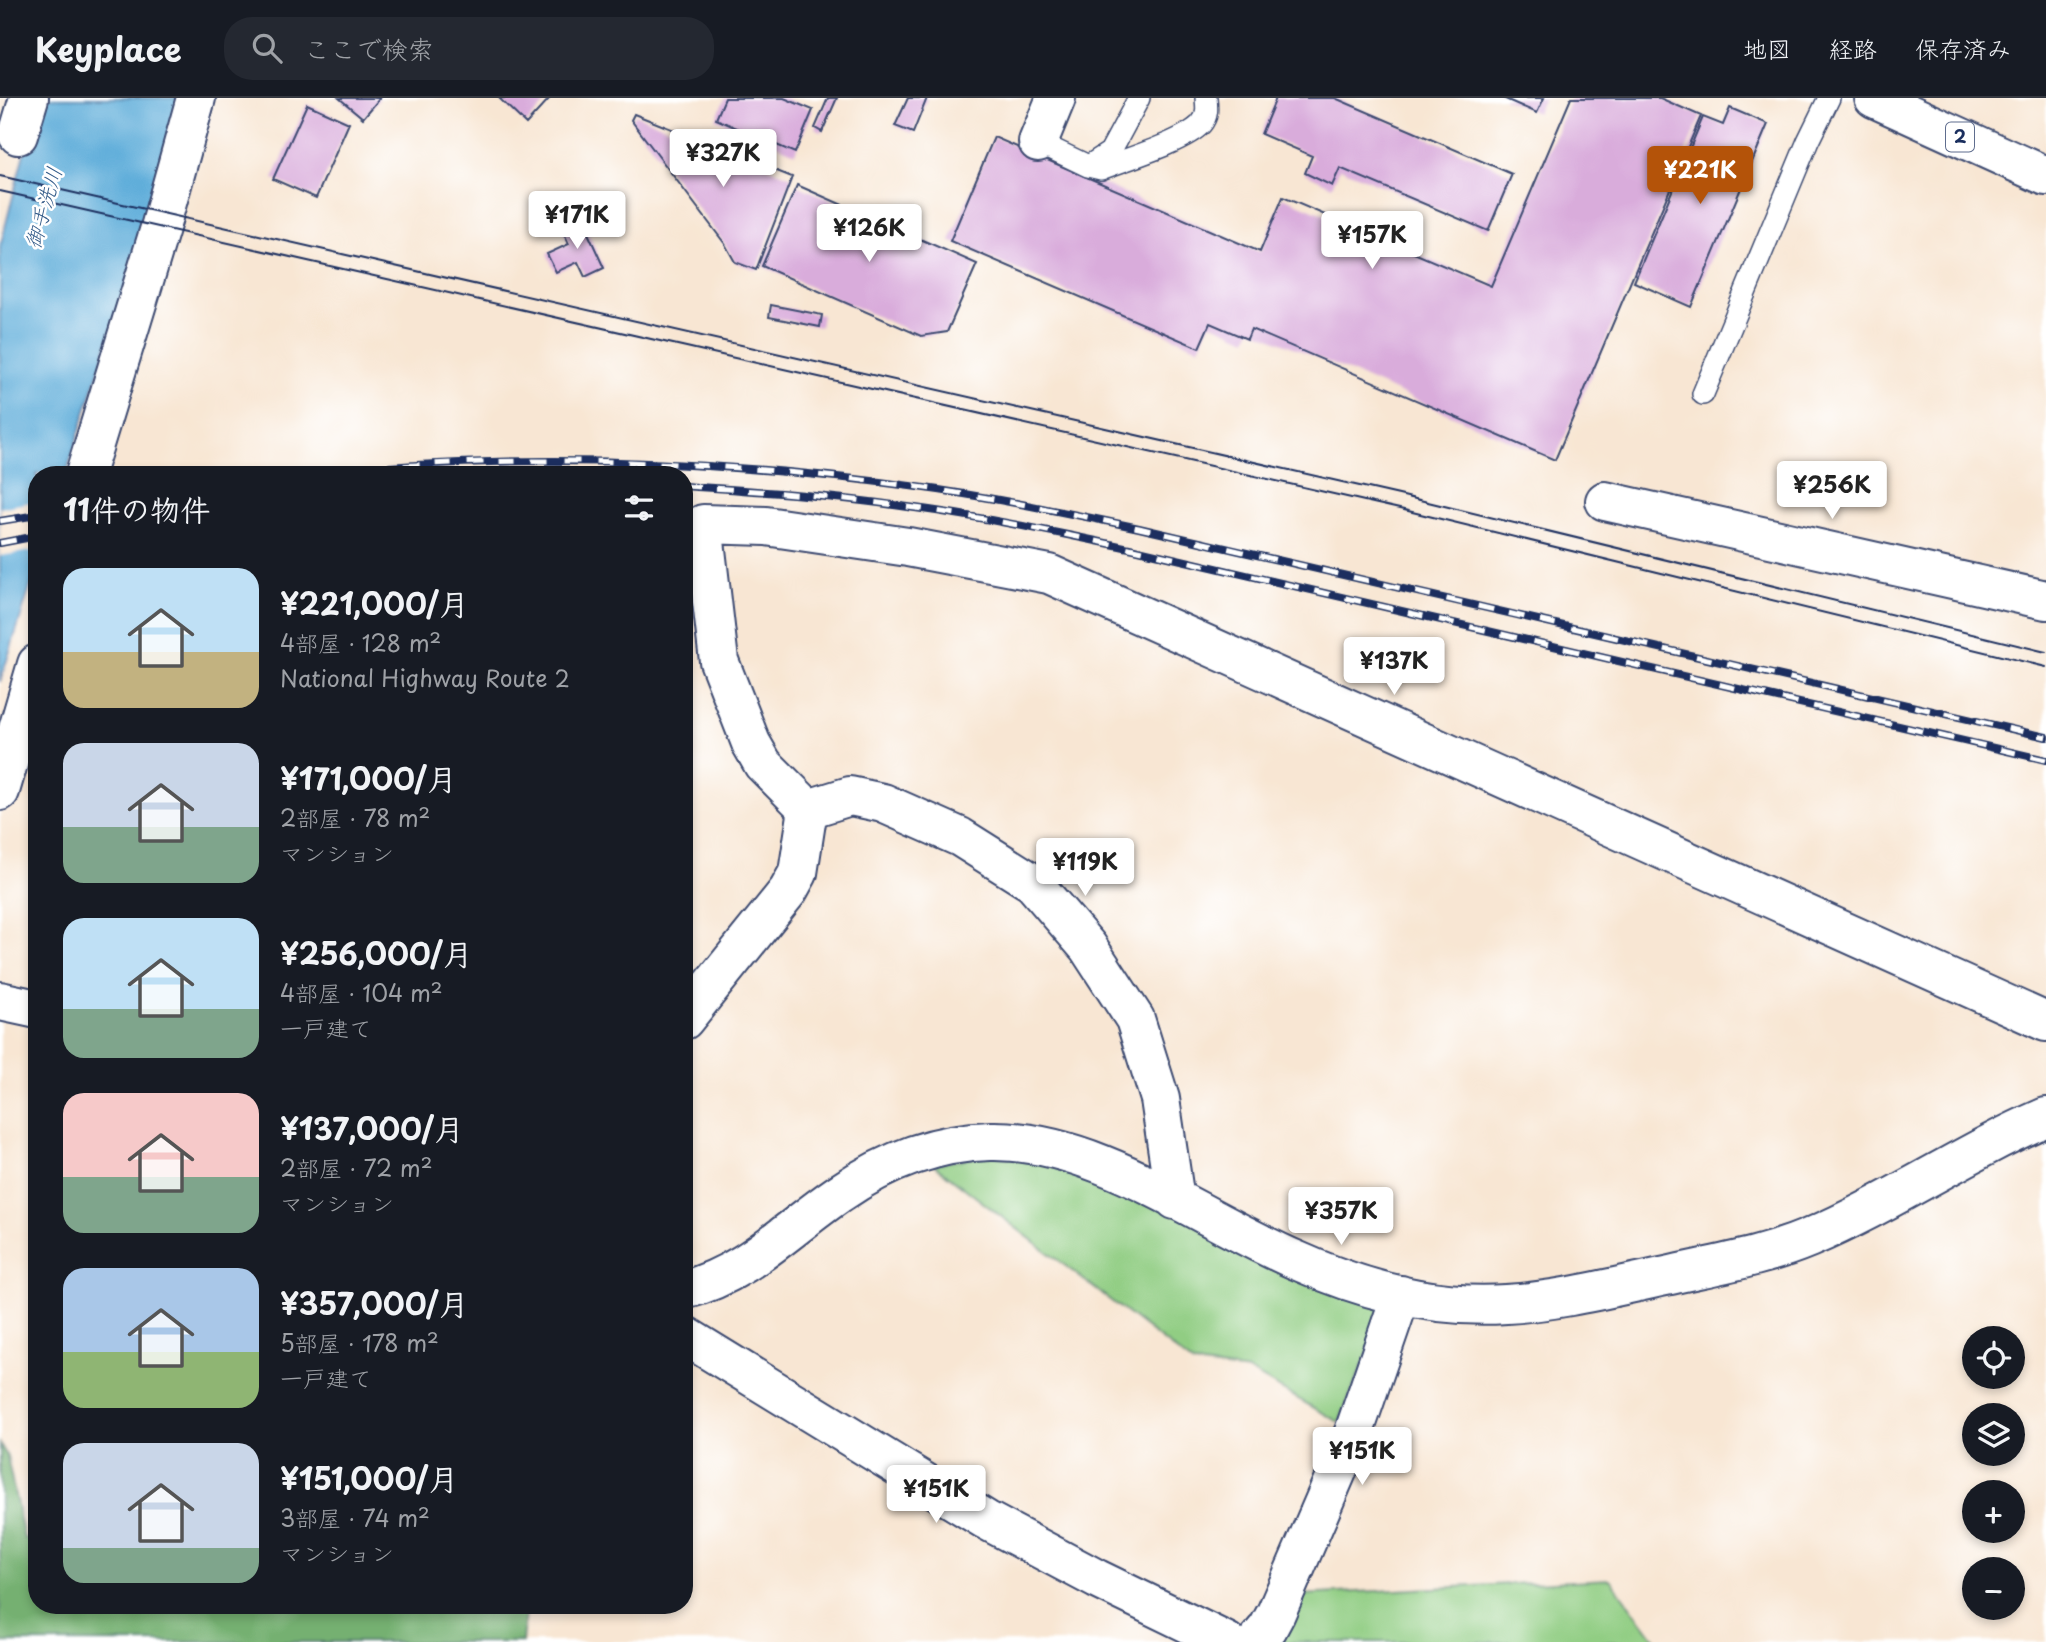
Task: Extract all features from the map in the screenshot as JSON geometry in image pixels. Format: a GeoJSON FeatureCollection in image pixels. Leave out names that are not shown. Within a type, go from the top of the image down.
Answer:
{"type":"FeatureCollection","features":[{"type":"Feature","properties":{"kind":"main road"},"geometry":{"type":"LineString","coordinates":[[18,135],[29,98]]}},
{"type":"Feature","properties":{"kind":"main road"},"geometry":{"type":"LineString","coordinates":[[87,466],[160,228],[196,98]]}},
{"type":"Feature","properties":{"kind":"main road"},"geometry":{"type":"LineString","coordinates":[[1038,142],[1056,98]]}},
{"type":"Feature","properties":{"kind":"main road","name":"2"},"geometry":{"type":"LineString","coordinates":[[1874,98],[2046,176]]}},
{"type":"Feature","properties":{"kind":"main road"},"geometry":{"type":"LineString","coordinates":[[1605,501],[2046,600]]}},
{"type":"Feature","properties":{"kind":"main road"},"geometry":{"type":"LineString","coordinates":[[808,809],[763,764],[751,743],[719,661],[702,524],[766,526],[908,547],[1049,574],[2046,1022]]}},
{"type":"Feature","properties":{"kind":"main road"},"geometry":{"type":"LineString","coordinates":[[0,791],[28,713]]}},
{"type":"Feature","properties":{"kind":"main road"},"geometry":{"type":"LineString","coordinates":[[808,809],[850,796],[883,803],[960,837],[1033,883],[1088,947],[1135,1018],[1160,1099],[1175,1200]]}},
{"type":"Feature","properties":{"kind":"main road"},"geometry":{"type":"LineString","coordinates":[[693,1009],[788,891],[798,873],[808,809]]}},
{"type":"Feature","properties":{"kind":"main road"},"geometry":{"type":"LineString","coordinates":[[0,1001],[28,1007]]}},
{"type":"Feature","properties":{"kind":"main road"},"geometry":{"type":"LineString","coordinates":[[693,1287],[729,1274],[754,1259],[838,1194],[873,1171],[910,1155],[950,1145],[992,1141],[1033,1143],[1073,1153],[1112,1168],[1295,1260],[1362,1287],[1432,1302],[1504,1305],[1575,1295],[1777,1250],[1836,1226],[2046,1116]]}},
{"type":"Feature","properties":{"kind":"main road"},"geometry":{"type":"LineString","coordinates":[[1256,1642],[1276,1613],[1354,1432],[1401,1295]]}},
{"type":"Feature","properties":{"kind":"main road"},"geometry":{"type":"LineString","coordinates":[[693,1341],[986,1520],[1227,1642]]}},
{"type":"Feature","properties":{"kind":"lane"},"geometry":{"type":"LineString","coordinates":[[1088,166],[1110,152],[1139,98]]}},
{"type":"Feature","properties":{"kind":"lane"},"geometry":{"type":"LineString","coordinates":[[1038,142],[1088,166],[1101,169],[1189,134],[1202,122],[1208,111],[1206,98]]}},
{"type":"Feature","properties":{"kind":"lane"},"geometry":{"type":"LineString","coordinates":[[1703,394],[1808,141],[1829,98]]}},
{"type":"Feature","properties":{"kind":"green space"},"geometry":{"type":"Polygon","coordinates":[[[992,1155],[1069,1166],[1387,1307],[1339,1422],[1249,1371],[1193,1364],[933,1164],[992,1155]]]}},
{"type":"Feature","properties":{"kind":"green space"},"geometry":{"type":"Polygon","coordinates":[[[0,1444],[7,1456],[24,1538],[28,1539],[28,1614],[525,1614],[522,1642],[0,1642],[0,1444]]]}},
{"type":"Feature","properties":{"kind":"green space"},"geometry":{"type":"Polygon","coordinates":[[[1610,1579],[1657,1642],[1271,1642],[1300,1595],[1610,1579]]]}},
{"type":"Feature","properties":{"kind":"water","name":"御手洗川"},"geometry":{"type":"Polygon","coordinates":[[[41,98],[185,98],[69,466],[28,466],[28,594],[0,682],[0,247],[41,98]]]}},
{"type":"Feature","properties":{"kind":"pier"},"geometry":{"type":"Polygon","coordinates":[[[28,503],[28,551],[0,556],[0,508],[28,503]]]}},
{"type":"Feature","properties":{"kind":"building"},"geometry":{"type":"Polygon","coordinates":[[[339,98],[380,98],[363,118],[339,98]]]}},
{"type":"Feature","properties":{"kind":"building"},"geometry":{"type":"Polygon","coordinates":[[[499,98],[550,98],[526,124],[499,98]]]}},
{"type":"Feature","properties":{"kind":"building"},"geometry":{"type":"Polygon","coordinates":[[[725,98],[784,98],[813,110],[795,153],[716,119],[725,98]]]}},
{"type":"Feature","properties":{"kind":"building"},"geometry":{"type":"Polygon","coordinates":[[[828,98],[837,98],[822,132],[815,128],[828,98]]]}},
{"type":"Feature","properties":{"kind":"building"},"geometry":{"type":"Polygon","coordinates":[[[908,98],[927,98],[913,133],[895,126],[908,98]]]}},
{"type":"Feature","properties":{"kind":"building"},"geometry":{"type":"Polygon","coordinates":[[[1276,98],[1335,98],[1512,174],[1488,231],[1340,168],[1332,186],[1305,173],[1312,156],[1261,134],[1276,98]]]}},
{"type":"Feature","properties":{"kind":"building"},"geometry":{"type":"Polygon","coordinates":[[[1503,98],[1544,98],[1537,113],[1503,98]]]}},
{"type":"Feature","properties":{"kind":"building"},"geometry":{"type":"Polygon","coordinates":[[[1571,98],[1660,98],[1701,116],[1555,460],[1251,329],[1247,339],[1210,323],[1199,348],[950,241],[994,137],[1260,252],[1283,197],[1491,286],[1571,98]]]}},
{"type":"Feature","properties":{"kind":"building"},"geometry":{"type":"Polygon","coordinates":[[[307,104],[349,123],[316,198],[273,179],[307,104]]]}},
{"type":"Feature","properties":{"kind":"building"},"geometry":{"type":"Polygon","coordinates":[[[1730,108],[1768,124],[1691,307],[1634,282],[1703,117],[1723,125],[1730,108]]]}},
{"type":"Feature","properties":{"kind":"building"},"geometry":{"type":"Polygon","coordinates":[[[634,114],[792,177],[756,270],[735,262],[725,244],[631,120],[634,114]]]}},
{"type":"Feature","properties":{"kind":"building"},"geometry":{"type":"Polygon","coordinates":[[[797,185],[977,264],[947,332],[921,336],[762,266],[797,185]]]}},
{"type":"Feature","properties":{"kind":"building"},"geometry":{"type":"Polygon","coordinates":[[[582,220],[604,268],[585,277],[578,262],[556,272],[547,254],[569,244],[562,229],[582,220]]]}},
{"type":"Feature","properties":{"kind":"building"},"geometry":{"type":"Polygon","coordinates":[[[771,305],[822,315],[820,327],[769,317],[771,305]]]}},
{"type":"Feature","properties":{"kind":"tram line"},"geometry":{"type":"LineString","coordinates":[[0,176],[1399,495],[2046,652]]}},
{"type":"Feature","properties":{"kind":"tram line"},"geometry":{"type":"LineString","coordinates":[[0,191],[1404,510],[2046,667]]}},
{"type":"Feature","properties":{"kind":"railway"},"geometry":{"type":"LineString","coordinates":[[402,466],[534,461],[685,465],[835,477],[939,490],[1139,528],[2046,737]]}},
{"type":"Feature","properties":{"kind":"railway"},"geometry":{"type":"LineString","coordinates":[[693,487],[880,503],[1050,531],[2046,760]]}},
{"type":"Feature","properties":{"kind":"railway"},"geometry":{"type":"LineString","coordinates":[[0,521],[28,516]]}},
{"type":"Feature","properties":{"kind":"railway"},"geometry":{"type":"LineString","coordinates":[[0,543],[28,538]]}}]}
